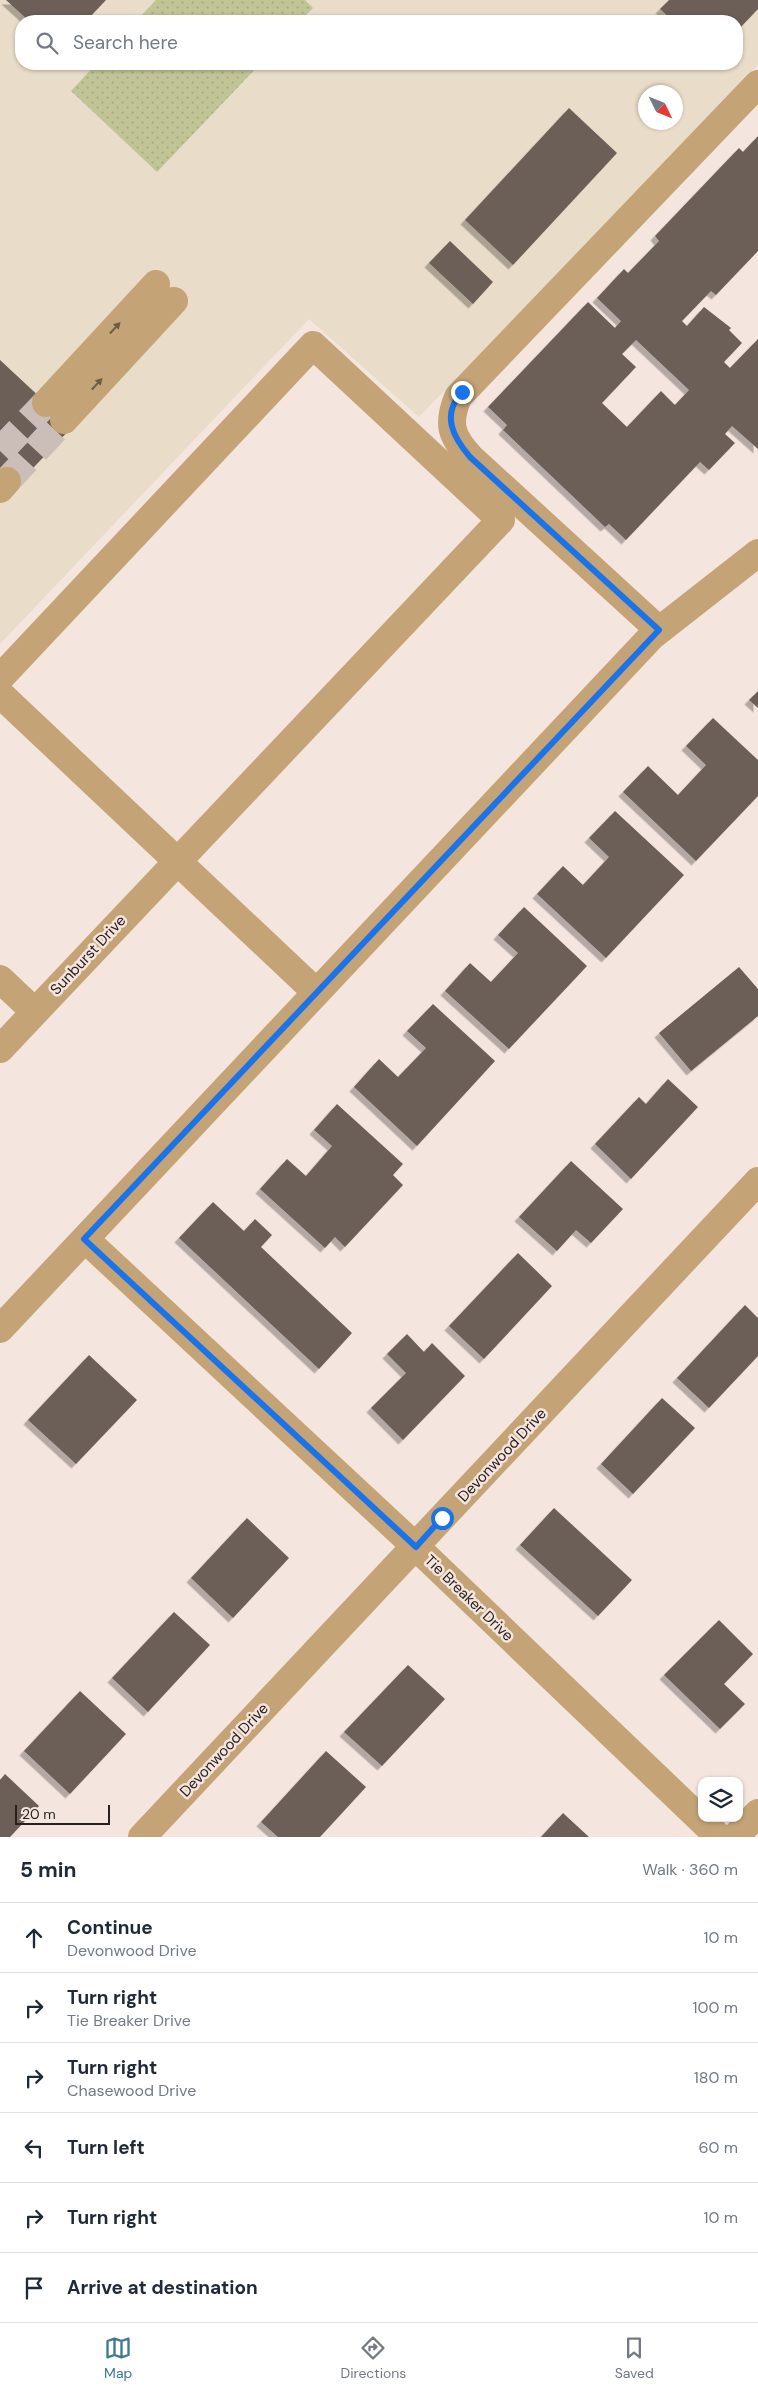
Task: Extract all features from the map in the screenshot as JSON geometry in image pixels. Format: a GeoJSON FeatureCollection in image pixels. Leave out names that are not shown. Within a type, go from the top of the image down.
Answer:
{"type":"FeatureCollection","features":[{"type":"Feature","properties":{"kind":"street"},"geometry":{"type":"LineString","coordinates":[[659,630],[470,457],[456,440],[450,416],[458,397],[758,84]]}},
{"type":"Feature","properties":{"kind":"street"},"geometry":{"type":"LineString","coordinates":[[55,411],[165,292]]}},
{"type":"Feature","properties":{"kind":"street","name":"Sunburst Drive"},"geometry":{"type":"LineString","coordinates":[[0,678],[313,345],[501,520],[0,1049]]}},
{"type":"Feature","properties":{"kind":"street"},"geometry":{"type":"LineString","coordinates":[[0,1328],[659,630],[758,553]]}},
{"type":"Feature","properties":{"kind":"street"},"geometry":{"type":"LineString","coordinates":[[0,694],[316,992]]}},
{"type":"Feature","properties":{"kind":"street"},"geometry":{"type":"LineString","coordinates":[[0,979],[35,1012]]}},
{"type":"Feature","properties":{"kind":"street","name":"Devonwood Drive"},"geometry":{"type":"LineString","coordinates":[[142,1837],[758,1181]]}},
{"type":"Feature","properties":{"kind":"street","name":"Tie Breaker Drive"},"geometry":{"type":"LineString","coordinates":[[84,1239],[416,1547],[719,1837]]}},
{"type":"Feature","properties":{"kind":"street"},"geometry":{"type":"LineString","coordinates":[[736,1837],[758,1813]]}},
{"type":"Feature","properties":{"kind":"shaded area"},"geometry":{"type":"Polygon","coordinates":[[[0,0],[758,0],[758,65],[419,417],[309,319],[0,644],[0,0]]]}},
{"type":"Feature","properties":{"kind":"green space"},"geometry":{"type":"Polygon","coordinates":[[[156,0],[305,0],[313,8],[306,15],[142,15],[156,0]]]}},
{"type":"Feature","properties":{"kind":"green space"},"geometry":{"type":"Polygon","coordinates":[[[90,70],[254,70],[157,172],[71,91],[90,70]]]}},
{"type":"Feature","properties":{"kind":"building"},"geometry":{"type":"Polygon","coordinates":[[[6,0],[106,0],[92,15],[22,15],[6,0]]]}},
{"type":"Feature","properties":{"kind":"building"},"geometry":{"type":"Polygon","coordinates":[[[669,0],[758,0],[758,9],[743,25],[743,15],[666,15],[660,9],[669,0]]]}},
{"type":"Feature","properties":{"kind":"building"},"geometry":{"type":"Polygon","coordinates":[[[569,108],[617,153],[513,265],[465,220],[569,108]]]}},
{"type":"Feature","properties":{"kind":"building"},"geometry":{"type":"Polygon","coordinates":[[[758,136],[758,251],[716,295],[711,291],[682,321],[687,326],[704,307],[731,328],[729,330],[742,343],[724,362],[730,368],[758,339],[758,449],[732,426],[725,434],[735,443],[709,470],[700,462],[626,540],[609,524],[605,527],[503,430],[507,425],[488,407],[588,302],[615,328],[621,321],[597,298],[624,269],[628,273],[659,241],[655,236],[739,148],[743,152],[758,136]],[[636,340],[622,354],[636,367],[602,403],[627,427],[661,391],[675,405],[689,390],[636,340]]]}},
{"type":"Feature","properties":{"kind":"building"},"geometry":{"type":"Polygon","coordinates":[[[450,241],[493,282],[473,304],[429,263],[450,241]]]}},
{"type":"Feature","properties":{"kind":"building"},"geometry":{"type":"Polygon","coordinates":[[[0,360],[72,427],[14,488],[0,475],[0,360]]]}},
{"type":"Feature","properties":{"kind":"building"},"geometry":{"type":"Polygon","coordinates":[[[758,691],[758,708],[749,700],[758,691]]]}},
{"type":"Feature","properties":{"kind":"building"},"geometry":{"type":"Polygon","coordinates":[[[713,718],[758,760],[758,796],[696,861],[623,792],[648,766],[678,795],[706,765],[686,746],[713,718]]]}},
{"type":"Feature","properties":{"kind":"building"},"geometry":{"type":"Polygon","coordinates":[[[615,811],[684,875],[606,958],[537,894],[563,866],[583,885],[609,857],[589,838],[615,811]]]}},
{"type":"Feature","properties":{"kind":"building"},"geometry":{"type":"Polygon","coordinates":[[[524,907],[587,966],[509,1049],[445,991],[470,963],[491,982],[518,953],[498,935],[524,907]]]}},
{"type":"Feature","properties":{"kind":"building"},"geometry":{"type":"Polygon","coordinates":[[[739,967],[758,989],[758,1016],[691,1071],[659,1033],[739,967]]]}},
{"type":"Feature","properties":{"kind":"building"},"geometry":{"type":"Polygon","coordinates":[[[433,1004],[495,1061],[417,1146],[354,1087],[379,1059],[398,1077],[426,1048],[407,1031],[433,1004]]]}},
{"type":"Feature","properties":{"kind":"building"},"geometry":{"type":"Polygon","coordinates":[[[668,1079],[698,1107],[631,1179],[595,1144],[639,1097],[646,1104],[668,1079]]]}},
{"type":"Feature","properties":{"kind":"building"},"geometry":{"type":"Polygon","coordinates":[[[337,1104],[403,1164],[393,1175],[403,1185],[345,1247],[335,1237],[325,1248],[260,1189],[287,1159],[306,1176],[332,1146],[314,1130],[337,1104]]]}},
{"type":"Feature","properties":{"kind":"building"},"geometry":{"type":"Polygon","coordinates":[[[571,1161],[623,1209],[591,1243],[576,1230],[557,1251],[519,1217],[571,1161]]]}},
{"type":"Feature","properties":{"kind":"building"},"geometry":{"type":"Polygon","coordinates":[[[213,1202],[244,1231],[255,1219],[272,1235],[261,1247],[352,1333],[319,1369],[179,1238],[213,1202]]]}},
{"type":"Feature","properties":{"kind":"building"},"geometry":{"type":"Polygon","coordinates":[[[518,1253],[552,1286],[484,1359],[449,1326],[518,1253]]]}},
{"type":"Feature","properties":{"kind":"building"},"geometry":{"type":"Polygon","coordinates":[[[745,1305],[758,1318],[758,1356],[709,1408],[677,1378],[745,1305]]]}},
{"type":"Feature","properties":{"kind":"building"},"geometry":{"type":"Polygon","coordinates":[[[407,1334],[424,1352],[432,1343],[465,1376],[403,1440],[371,1408],[406,1373],[387,1354],[407,1334]]]}},
{"type":"Feature","properties":{"kind":"building"},"geometry":{"type":"Polygon","coordinates":[[[89,1355],[137,1400],[76,1464],[28,1420],[89,1355]]]}},
{"type":"Feature","properties":{"kind":"building"},"geometry":{"type":"Polygon","coordinates":[[[662,1398],[695,1428],[633,1494],[601,1464],[662,1398]]]}},
{"type":"Feature","properties":{"kind":"building"},"geometry":{"type":"Polygon","coordinates":[[[554,1508],[632,1580],[598,1616],[520,1545],[554,1508]]]}},
{"type":"Feature","properties":{"kind":"building"},"geometry":{"type":"Polygon","coordinates":[[[247,1518],[289,1558],[233,1618],[191,1578],[247,1518]]]}},
{"type":"Feature","properties":{"kind":"building"},"geometry":{"type":"Polygon","coordinates":[[[174,1612],[210,1645],[148,1712],[112,1678],[174,1612]]]}},
{"type":"Feature","properties":{"kind":"building"},"geometry":{"type":"Polygon","coordinates":[[[719,1620],[753,1654],[724,1684],[745,1704],[720,1729],[664,1675],[719,1620]]]}},
{"type":"Feature","properties":{"kind":"building"},"geometry":{"type":"Polygon","coordinates":[[[408,1665],[445,1699],[382,1766],[344,1732],[408,1665]]]}},
{"type":"Feature","properties":{"kind":"building"},"geometry":{"type":"Polygon","coordinates":[[[80,1691],[126,1734],[70,1794],[24,1751],[80,1691]]]}},
{"type":"Feature","properties":{"kind":"building"},"geometry":{"type":"Polygon","coordinates":[[[326,1751],[366,1787],[320,1837],[278,1837],[261,1822],[326,1751]]]}},
{"type":"Feature","properties":{"kind":"building"},"geometry":{"type":"Polygon","coordinates":[[[5,1774],[39,1806],[10,1837],[0,1837],[0,1780],[5,1774]]]}},
{"type":"Feature","properties":{"kind":"building"},"geometry":{"type":"Polygon","coordinates":[[[563,1813],[589,1837],[541,1837],[563,1813]]]}},
{"type":"Feature","properties":{"kind":"tunnel"},"geometry":{"type":"LineString","coordinates":[[0,451],[46,403]]}},
{"type":"Feature","properties":{"kind":"tunnel"},"geometry":{"type":"LineString","coordinates":[[7,481],[64,420]]}},
{"type":"Feature","properties":{"kind":"route"},"geometry":{"type":"LineString","coordinates":[[442,1518],[416,1547],[84,1239],[659,630],[470,457],[456,440],[450,416],[462,392]]}}]}
